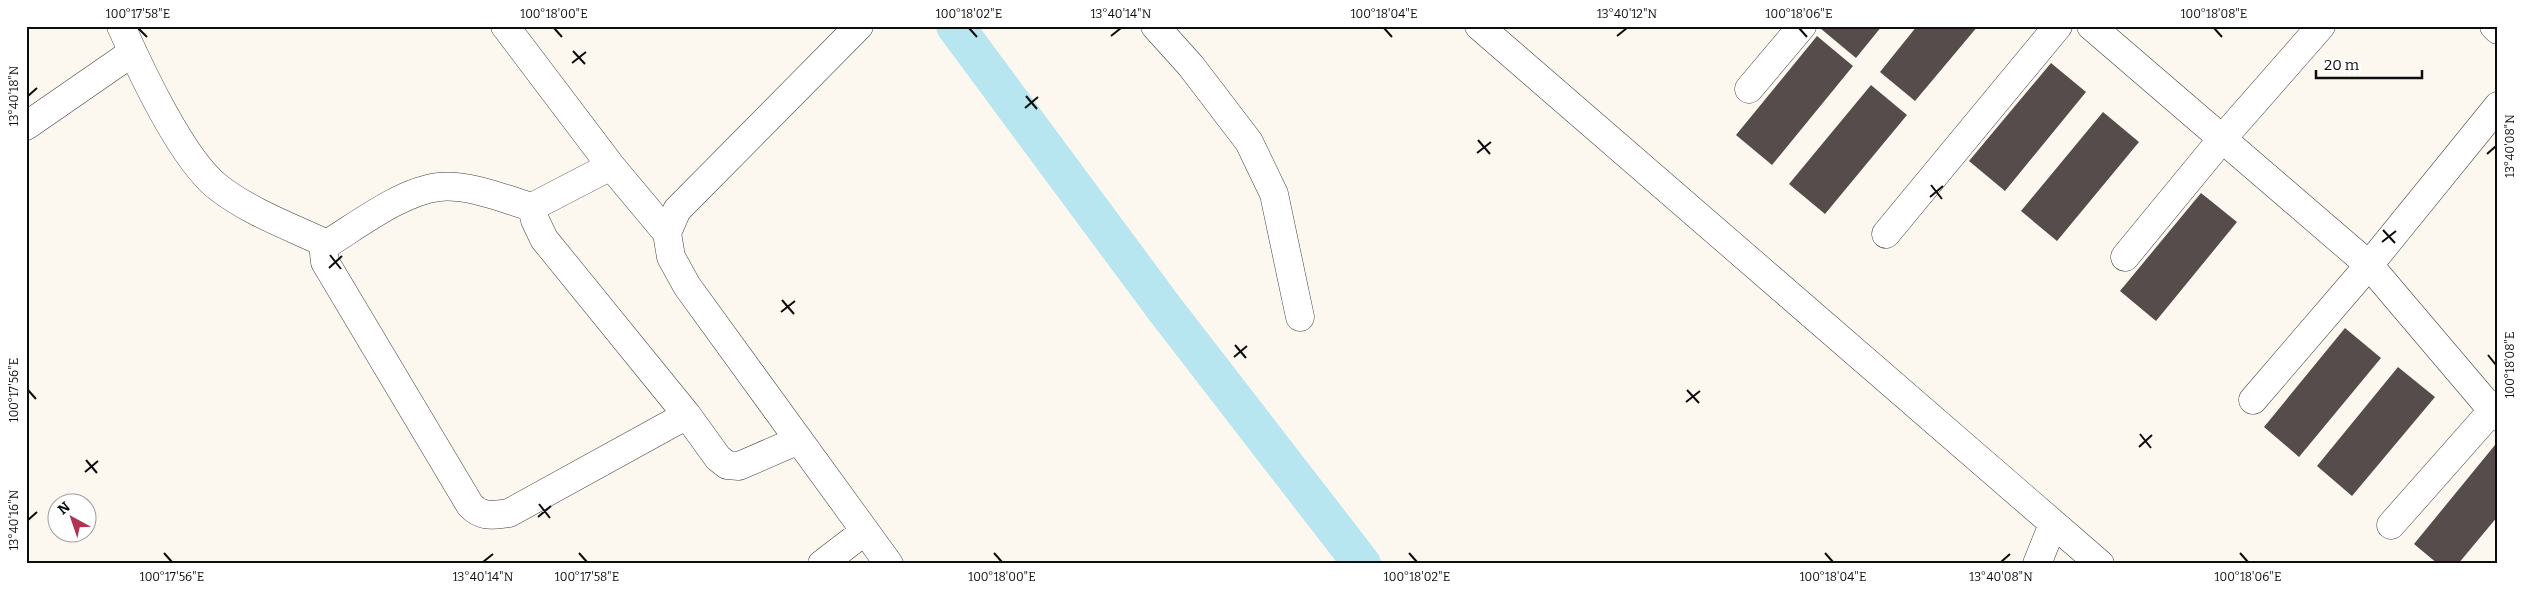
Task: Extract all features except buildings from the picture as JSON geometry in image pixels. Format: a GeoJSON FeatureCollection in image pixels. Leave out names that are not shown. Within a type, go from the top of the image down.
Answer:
{"type":"FeatureCollection","features":[{"type":"Feature","properties":{"kind":"street"},"geometry":{"type":"LineString","coordinates":[[121,26],[132,52],[181,142],[202,172],[218,187],[236,199],[327,244]]}},
{"type":"Feature","properties":{"kind":"street"},"geometry":{"type":"LineString","coordinates":[[505,26],[611,166],[667,234],[671,257],[687,286],[889,564]]}},
{"type":"Feature","properties":{"kind":"street"},"geometry":{"type":"LineString","coordinates":[[667,234],[677,210],[859,26]]}},
{"type":"Feature","properties":{"kind":"street"},"geometry":{"type":"LineString","coordinates":[[1155,26],[1191,66],[1249,142],[1274,194],[1300,316]]}},
{"type":"Feature","properties":{"kind":"street"},"geometry":{"type":"LineString","coordinates":[[1479,26],[2100,564]]}},
{"type":"Feature","properties":{"kind":"street"},"geometry":{"type":"LineString","coordinates":[[1749,89],[1802,26]]}},
{"type":"Feature","properties":{"kind":"street"},"geometry":{"type":"LineString","coordinates":[[1886,234],[2058,26]]}},
{"type":"Feature","properties":{"kind":"street"},"geometry":{"type":"LineString","coordinates":[[2091,26],[2369,265],[2496,411],[2391,525]]}},
{"type":"Feature","properties":{"kind":"street"},"geometry":{"type":"LineString","coordinates":[[2125,256],[2222,139],[2321,26]]}},
{"type":"Feature","properties":{"kind":"street"},"geometry":{"type":"LineString","coordinates":[[2494,26],[2498,30]]}},
{"type":"Feature","properties":{"kind":"street"},"geometry":{"type":"LineString","coordinates":[[26,126],[132,52]]}},
{"type":"Feature","properties":{"kind":"street"},"geometry":{"type":"LineString","coordinates":[[2253,400],[2369,265],[2498,106]]}},
{"type":"Feature","properties":{"kind":"street"},"geometry":{"type":"LineString","coordinates":[[611,166],[532,207],[469,190],[439,187],[413,194],[327,244],[324,262],[470,506],[475,511],[487,516],[509,514],[687,415]]}},
{"type":"Feature","properties":{"kind":"street"},"geometry":{"type":"LineString","coordinates":[[532,207],[535,220],[544,239],[687,415],[718,458],[727,465],[739,466],[799,440]]}},
{"type":"Feature","properties":{"kind":"street"},"geometry":{"type":"LineString","coordinates":[[2037,564],[2053,524]]}},
{"type":"Feature","properties":{"kind":"street"},"geometry":{"type":"LineString","coordinates":[[822,564],[865,531]]}},
{"type":"Feature","properties":{"kind":"waterway"},"geometry":{"type":"LineString","coordinates":[[955,26],[1164,308],[1362,564]]}}]}
